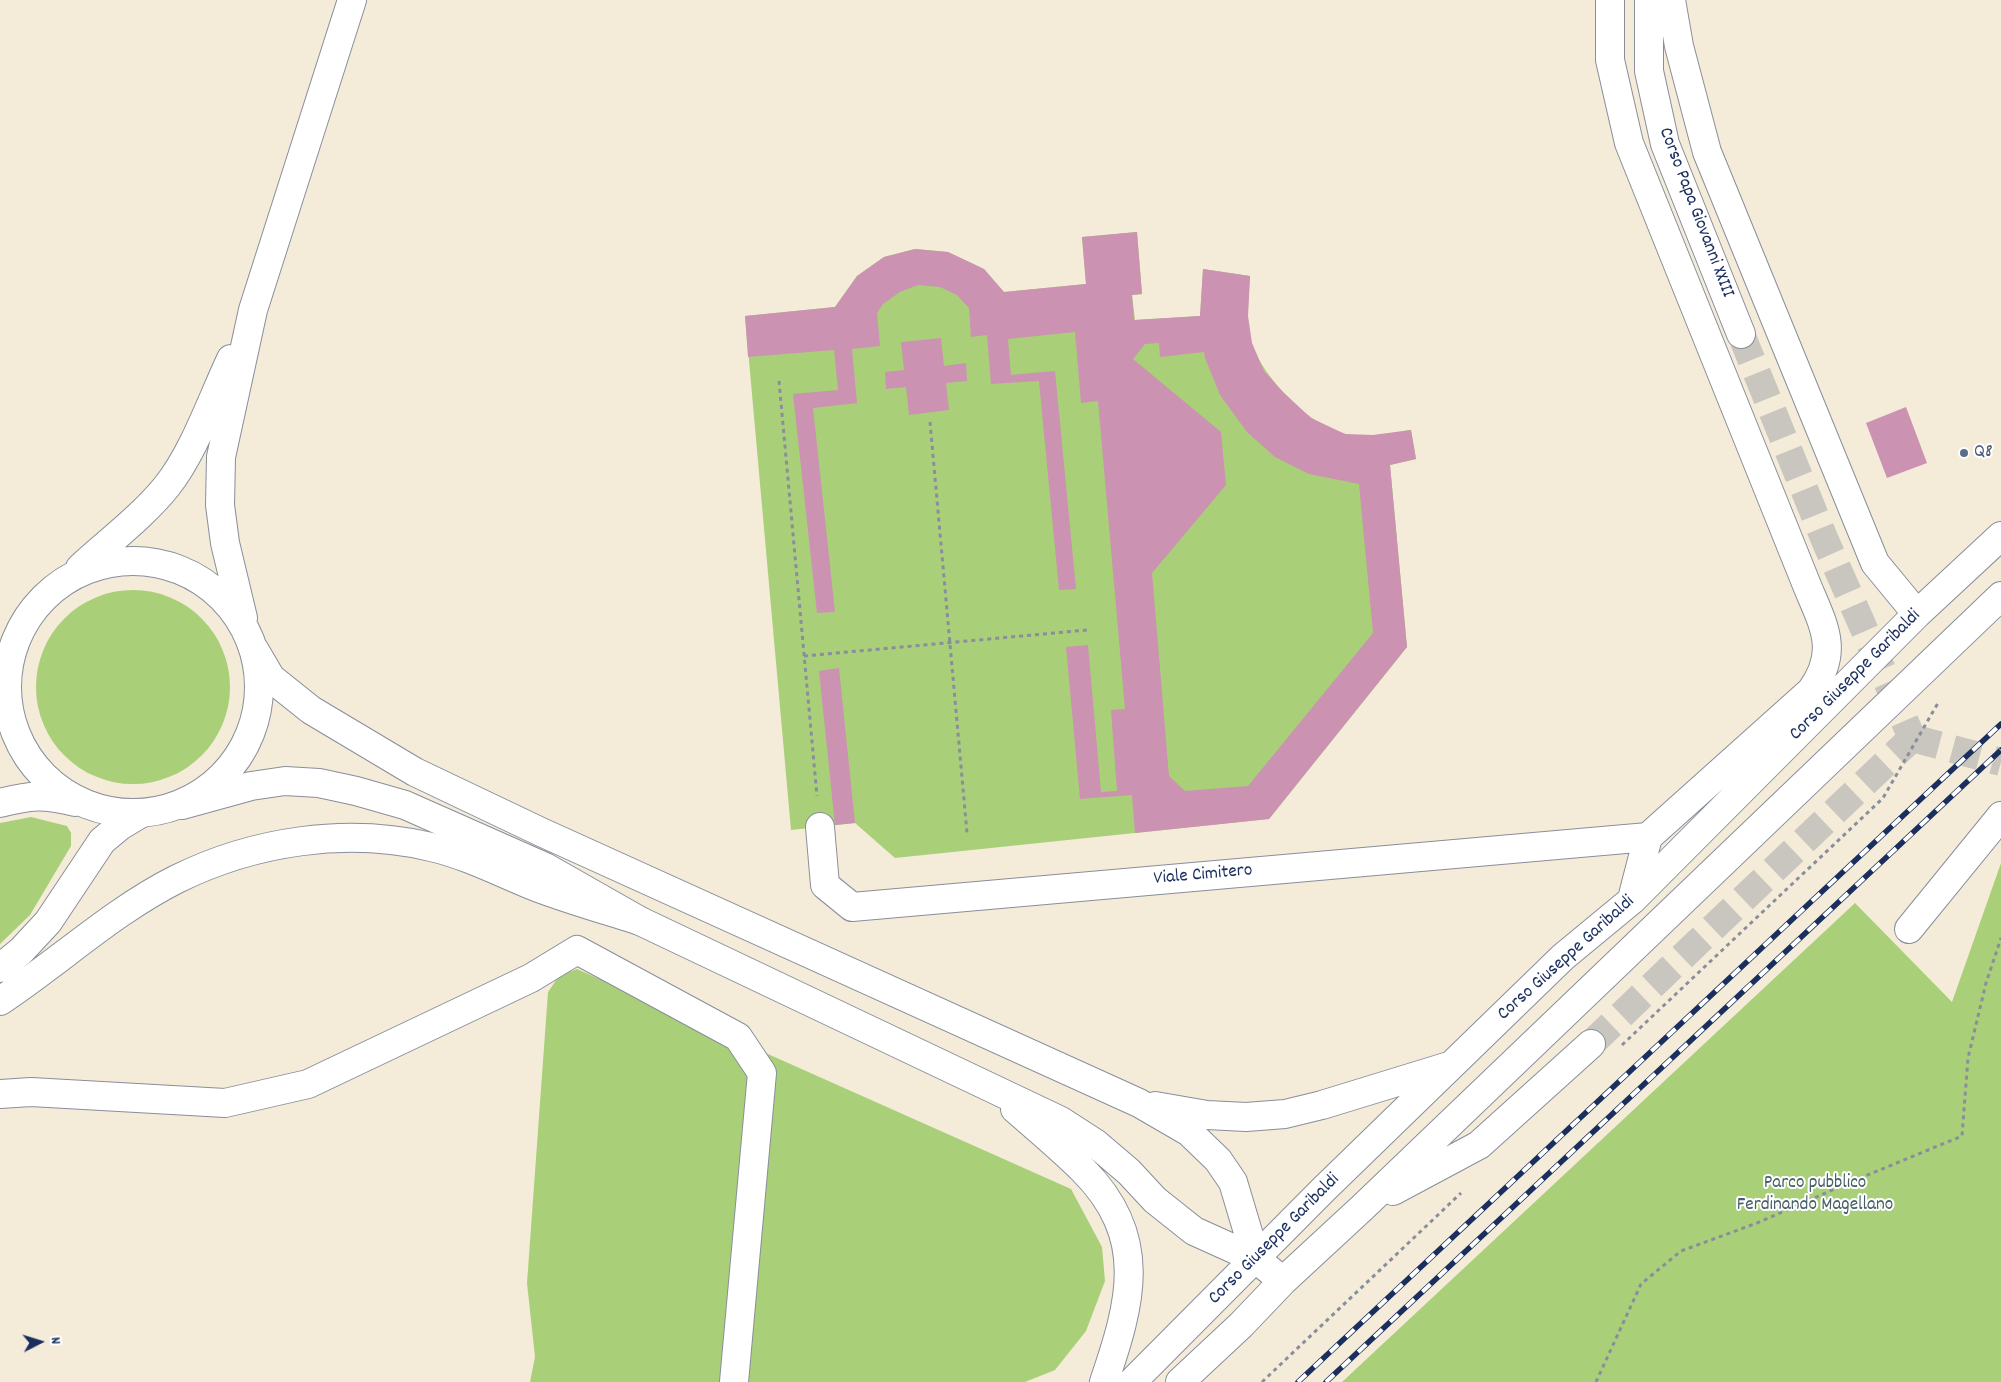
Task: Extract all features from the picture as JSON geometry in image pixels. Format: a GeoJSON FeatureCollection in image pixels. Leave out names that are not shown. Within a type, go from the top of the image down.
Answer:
{"type":"FeatureCollection","features":[{"type":"Feature","properties":{"kind":"main road"},"geometry":{"type":"LineString","coordinates":[[182,804],[214,785],[239,757],[254,724],[260,686],[250,638],[225,543],[220,505],[221,458],[253,310],[352,0]]}},
{"type":"Feature","properties":{"kind":"main road"},"geometry":{"type":"LineString","coordinates":[[1610,0],[1610,60],[1629,143],[1804,578],[1825,633],[1828,649],[1821,677],[1811,691],[1648,837],[1632,900]]}},
{"type":"Feature","properties":{"kind":"main road","name":"Corso Papa Giovanni XXIII"},"geometry":{"type":"LineString","coordinates":[[1649,0],[1649,71],[1665,144],[1741,334]]}},
{"type":"Feature","properties":{"kind":"main road"},"geometry":{"type":"LineString","coordinates":[[1671,0],[1679,46],[1707,152],[1875,563],[1917,614]]}},
{"type":"Feature","properties":{"kind":"main road"},"geometry":{"type":"LineString","coordinates":[[0,678],[25,620],[45,595],[71,575],[146,508],[167,486],[188,452],[253,310]]}},
{"type":"Feature","properties":{"kind":"main road","name":"Corso Giuseppe Garibaldi"},"geometry":{"type":"LineString","coordinates":[[1132,1382],[1326,1188],[1563,957],[1632,900],[1917,614],[2001,536]]}},
{"type":"Feature","properties":{"kind":"main road"},"geometry":{"type":"LineString","coordinates":[[71,575],[109,562],[141,560],[149,560],[187,571],[220,594],[250,638],[271,678],[295,698],[339,727],[416,772],[550,836],[1139,1103],[1189,1132],[1218,1160],[1232,1182],[1256,1259]]}},
{"type":"Feature","properties":{"kind":"main road","name":"Corso Giuseppe Garibaldi"},"geometry":{"type":"LineString","coordinates":[[1180,1382],[1283,1281],[1363,1207],[2001,596]]}},
{"type":"Feature","properties":{"kind":"main road"},"geometry":{"type":"LineString","coordinates":[[12,649],[6,687],[12,725],[28,759],[55,788],[89,806]]}},
{"type":"Feature","properties":{"kind":"main road"},"geometry":{"type":"LineString","coordinates":[[0,968],[21,951],[48,922],[102,841],[120,826],[140,814],[251,786],[285,781],[319,783],[356,791],[405,805],[545,867],[640,921],[1061,1121],[1095,1143],[1129,1172],[1155,1200],[1194,1231],[1256,1259],[1283,1281]]}},
{"type":"Feature","properties":{"kind":"main road"},"geometry":{"type":"LineString","coordinates":[[0,802],[26,797],[51,796],[114,812],[140,814]]}},
{"type":"Feature","properties":{"kind":"main road"},"geometry":{"type":"LineString","coordinates":[[1909,929],[2001,816]]}},
{"type":"Feature","properties":{"kind":"main road","name":"Viale Cimitero"},"geometry":{"type":"LineString","coordinates":[[820,827],[825,885],[852,907],[1648,837]]}},
{"type":"Feature","properties":{"kind":"main road"},"geometry":{"type":"LineString","coordinates":[[0,1001],[140,900],[176,879],[217,861],[256,849],[296,841],[340,838],[385,840],[430,846],[464,857],[538,887],[640,921]]}},
{"type":"Feature","properties":{"kind":"main road"},"geometry":{"type":"LineString","coordinates":[[0,1094],[31,1092],[224,1102],[308,1084],[531,978],[577,950],[738,1036],[762,1073],[734,1382]]}},
{"type":"Feature","properties":{"kind":"main road"},"geometry":{"type":"LineString","coordinates":[[1363,1207],[1479,1145],[1591,1044]]}},
{"type":"Feature","properties":{"kind":"main road"},"geometry":{"type":"LineString","coordinates":[[1139,1103],[1207,1115],[1246,1117],[1285,1114],[1322,1105],[1453,1065]]}},
{"type":"Feature","properties":{"kind":"main road"},"geometry":{"type":"LineString","coordinates":[[992,1088],[1084,1171],[1112,1207],[1126,1238],[1129,1266],[1128,1296],[1120,1335],[1104,1382]]}},
{"type":"Feature","properties":{"kind":"path"},"geometry":{"type":"LineString","coordinates":[[779,381],[820,827]]}},
{"type":"Feature","properties":{"kind":"path"},"geometry":{"type":"LineString","coordinates":[[930,422],[968,833]]}},
{"type":"Feature","properties":{"kind":"path"},"geometry":{"type":"LineString","coordinates":[[804,656],[1087,630]]}},
{"type":"Feature","properties":{"kind":"path"},"geometry":{"type":"LineString","coordinates":[[1621,1046],[1883,798],[1940,700]]}},
{"type":"Feature","properties":{"kind":"path"},"geometry":{"type":"LineString","coordinates":[[1596,1382],[1641,1284],[1681,1251],[1757,1224],[1853,1181],[1962,1136],[1968,1058],[1986,983],[2001,938]]}},
{"type":"Feature","properties":{"kind":"path"},"geometry":{"type":"LineString","coordinates":[[1262,1382],[1466,1188]]}},
{"type":"Feature","properties":{"kind":"green space"},"geometry":{"type":"Polygon","coordinates":[[[1137,232],[1142,294],[1132,295],[1135,320],[1200,316],[1203,269],[1250,276],[1248,320],[1252,345],[1267,372],[1290,399],[1318,422],[1346,434],[1387,434],[1411,430],[1416,459],[1390,465],[1407,647],[1269,819],[895,858],[855,823],[791,830],[745,316],[835,307],[857,276],[884,257],[915,249],[948,252],[984,269],[1004,292],[1086,284],[1082,237],[1137,232]]]}},
{"type":"Feature","properties":{"kind":"green space"},"geometry":{"type":"Polygon","coordinates":[[[123,590],[143,590],[179,601],[202,618],[214,633],[223,650],[230,677],[230,697],[223,724],[214,741],[202,756],[187,768],[170,777],[143,784],[123,784],[87,773],[71,762],[58,749],[47,733],[40,715],[36,697],[36,677],[47,641],[58,625],[71,612],[87,601],[105,594],[123,590]]]}},
{"type":"Feature","properties":{"kind":"green space"},"geometry":{"type":"Polygon","coordinates":[[[31,817],[67,826],[71,833],[71,846],[30,915],[0,944],[0,823],[31,817]]]}},
{"type":"Feature","properties":{"kind":"green space","name":"Parco pubblico Ferdinando Magellano"},"geometry":{"type":"Polygon","coordinates":[[[2001,863],[2001,1382],[1342,1382],[1855,903],[1952,1002],[2001,863]]]}},
{"type":"Feature","properties":{"kind":"green space"},"geometry":{"type":"Polygon","coordinates":[[[577,969],[1071,1189],[1102,1247],[1105,1281],[1086,1331],[1055,1370],[1025,1382],[530,1382],[535,1357],[527,1283],[548,992],[559,976],[577,969]]]}},
{"type":"Feature","properties":{"kind":"building"},"geometry":{"type":"Polygon","coordinates":[[[1137,232],[1142,294],[1132,295],[1134,320],[1200,316],[1203,269],[1250,276],[1248,316],[1252,343],[1264,371],[1283,392],[1311,418],[1345,434],[1373,435],[1411,430],[1416,459],[1390,465],[1407,647],[1269,819],[1135,833],[1132,795],[1080,799],[1066,647],[1088,645],[1101,792],[1117,791],[1111,710],[1125,709],[1098,401],[1081,403],[1075,332],[1008,339],[1011,375],[1055,371],[1076,589],[1059,590],[1039,381],[991,384],[987,335],[971,337],[969,308],[957,295],[940,287],[918,285],[900,292],[883,304],[877,313],[880,346],[852,349],[857,403],[813,408],[835,612],[817,613],[793,394],[838,390],[834,350],[748,357],[745,316],[835,307],[857,276],[884,257],[915,249],[948,252],[984,269],[1004,292],[1086,284],[1082,237],[1137,232]],[[1159,343],[1145,344],[1133,359],[1221,432],[1226,485],[1152,573],[1169,776],[1185,791],[1248,786],[1373,633],[1359,484],[1309,474],[1275,457],[1247,432],[1220,395],[1204,352],[1160,357],[1159,343]]]}},
{"type":"Feature","properties":{"kind":"building"},"geometry":{"type":"Polygon","coordinates":[[[941,338],[944,366],[966,363],[967,381],[946,383],[949,410],[909,415],[906,387],[886,389],[885,372],[904,370],[901,342],[941,338]]]}},
{"type":"Feature","properties":{"kind":"building"},"geometry":{"type":"Polygon","coordinates":[[[1906,407],[1927,463],[1887,478],[1866,423],[1906,407]]]}},
{"type":"Feature","properties":{"kind":"building"},"geometry":{"type":"Polygon","coordinates":[[[839,668],[855,823],[835,825],[819,671],[839,668]]]}},
{"type":"Feature","properties":{"kind":"tunnel"},"geometry":{"type":"LineString","coordinates":[[1741,334],[1824,538],[1912,738]]}},
{"type":"Feature","properties":{"kind":"tunnel"},"geometry":{"type":"LineString","coordinates":[[1912,738],[2001,762]]}},
{"type":"Feature","properties":{"kind":"tunnel"},"geometry":{"type":"LineString","coordinates":[[1591,1044],[1912,738]]}},
{"type":"Feature","properties":{"kind":"railway"},"geometry":{"type":"LineString","coordinates":[[1298,1382],[2001,724]]}},
{"type":"Feature","properties":{"kind":"railway"},"geometry":{"type":"LineString","coordinates":[[1326,1382],[2001,750]]}},
{"type":"Feature","properties":{"kind":"place","name":"Q8"},"geometry":{"type":"Point","coordinates":[1964,453]}}]}
